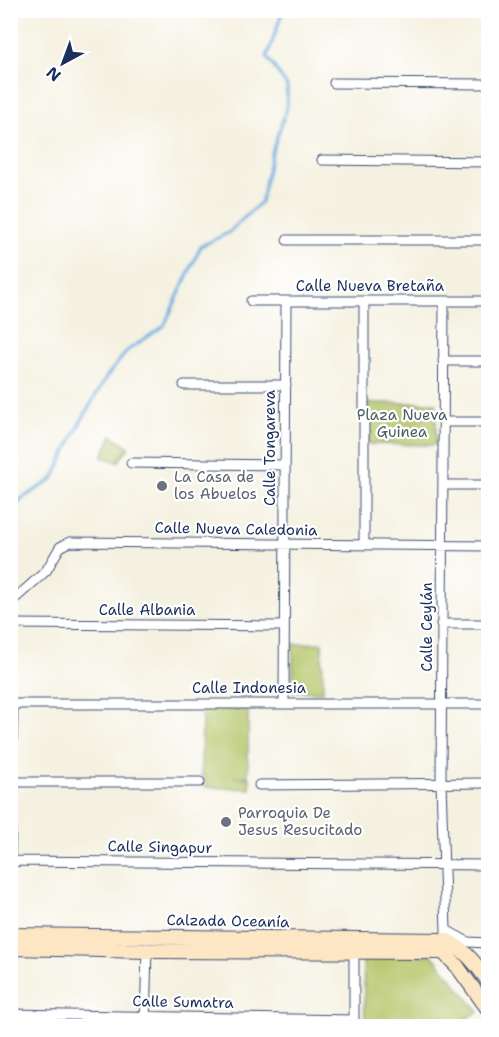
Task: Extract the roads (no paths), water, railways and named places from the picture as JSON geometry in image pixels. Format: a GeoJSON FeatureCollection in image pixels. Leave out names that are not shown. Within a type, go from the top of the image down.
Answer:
{"type":"FeatureCollection","features":[{"type":"Feature","properties":{"kind":"street"},"geometry":{"type":"LineString","coordinates":[[334,83],[489,84]]}},
{"type":"Feature","properties":{"kind":"street"},"geometry":{"type":"LineString","coordinates":[[322,160],[489,162]]}},
{"type":"Feature","properties":{"kind":"street"},"geometry":{"type":"LineString","coordinates":[[287,240],[489,240]]}},
{"type":"Feature","properties":{"kind":"street","name":"Calle Nueva Bretaña"},"geometry":{"type":"LineString","coordinates":[[251,301],[489,301]]}},
{"type":"Feature","properties":{"kind":"street","name":"Calle Tongareva"},"geometry":{"type":"LineString","coordinates":[[284,703],[286,301]]}},
{"type":"Feature","properties":{"kind":"street"},"geometry":{"type":"LineString","coordinates":[[364,301],[364,545]]}},
{"type":"Feature","properties":{"kind":"street","name":"Calle Ceylán"},"geometry":{"type":"LineString","coordinates":[[444,301],[441,783],[445,941]]}},
{"type":"Feature","properties":{"kind":"street"},"geometry":{"type":"LineString","coordinates":[[443,361],[489,361]]}},
{"type":"Feature","properties":{"kind":"street"},"geometry":{"type":"LineString","coordinates":[[184,385],[286,385]]}},
{"type":"Feature","properties":{"kind":"street"},"geometry":{"type":"LineString","coordinates":[[443,422],[489,422]]}},
{"type":"Feature","properties":{"kind":"street"},"geometry":{"type":"LineString","coordinates":[[131,463],[285,465]]}},
{"type":"Feature","properties":{"kind":"street"},"geometry":{"type":"LineString","coordinates":[[443,485],[489,485]]}},
{"type":"Feature","properties":{"kind":"street","name":"Calle Nueva Caledonia"},"geometry":{"type":"LineString","coordinates":[[10,603],[46,572],[60,547],[70,542],[489,546]]}},
{"type":"Feature","properties":{"kind":"street","name":"Calle Albania"},"geometry":{"type":"LineString","coordinates":[[10,624],[284,626]]}},
{"type":"Feature","properties":{"kind":"street"},"geometry":{"type":"LineString","coordinates":[[441,624],[489,624]]}},
{"type":"Feature","properties":{"kind":"street"},"geometry":{"type":"LineString","coordinates":[[10,881],[12,704]]}},
{"type":"Feature","properties":{"kind":"street","name":"Calle Indonesia"},"geometry":{"type":"LineString","coordinates":[[12,704],[489,704]]}},
{"type":"Feature","properties":{"kind":"street"},"geometry":{"type":"LineString","coordinates":[[11,782],[200,782]]}},
{"type":"Feature","properties":{"kind":"street"},"geometry":{"type":"LineString","coordinates":[[259,785],[489,783]]}},
{"type":"Feature","properties":{"kind":"street","name":"Calle Singapur"},"geometry":{"type":"LineString","coordinates":[[11,861],[489,865]]}},
{"type":"Feature","properties":{"kind":"street","name":"Calzada Oceanía"},"geometry":{"type":"LineString","coordinates":[[10,935],[489,943]]}},
{"type":"Feature","properties":{"kind":"street"},"geometry":{"type":"LineString","coordinates":[[145,1022],[147,936]]}},
{"type":"Feature","properties":{"kind":"street"},"geometry":{"type":"LineString","coordinates":[[445,941],[456,945],[468,955],[489,981]]}},
{"type":"Feature","properties":{"kind":"street"},"geometry":{"type":"LineString","coordinates":[[445,941],[454,961],[487,1004]]}},
{"type":"Feature","properties":{"kind":"street","name":"Calzada Oceanía"},"geometry":{"type":"LineString","coordinates":[[10,948],[354,952],[445,941]]}},
{"type":"Feature","properties":{"kind":"street"},"geometry":{"type":"LineString","coordinates":[[354,952],[354,1023]]}},
{"type":"Feature","properties":{"kind":"street","name":"Calle Sumatra"},"geometry":{"type":"LineString","coordinates":[[10,1014],[75,1015],[145,1022],[291,1020],[354,1023]]}},
{"type":"Feature","properties":{"kind":"street"},"geometry":{"type":"LineString","coordinates":[[75,1015],[75,1026]]}},
{"type":"Feature","properties":{"kind":"street"},"geometry":{"type":"LineString","coordinates":[[279,1026],[291,1020]]}},
{"type":"Feature","properties":{"kind":"waterway"},"geometry":{"type":"LineString","coordinates":[[10,519],[21,499],[53,479],[81,421],[107,376],[128,350],[164,326],[201,246],[228,233],[261,202],[271,155],[287,107],[287,86],[267,57],[283,10]]}},
{"type":"Feature","properties":{"kind":"place","name":"La Casa de los Abuelos"},"geometry":{"type":"Point","coordinates":[162,486]}},
{"type":"Feature","properties":{"kind":"place","name":"Parroquia De Jesus Resucitado"},"geometry":{"type":"Point","coordinates":[226,822]}},
{"type":"Feature","properties":{"kind":"park label","name":"Plaza Nueva Guinea"},"geometry":{"type":"Point","coordinates":[402,424]}}]}
